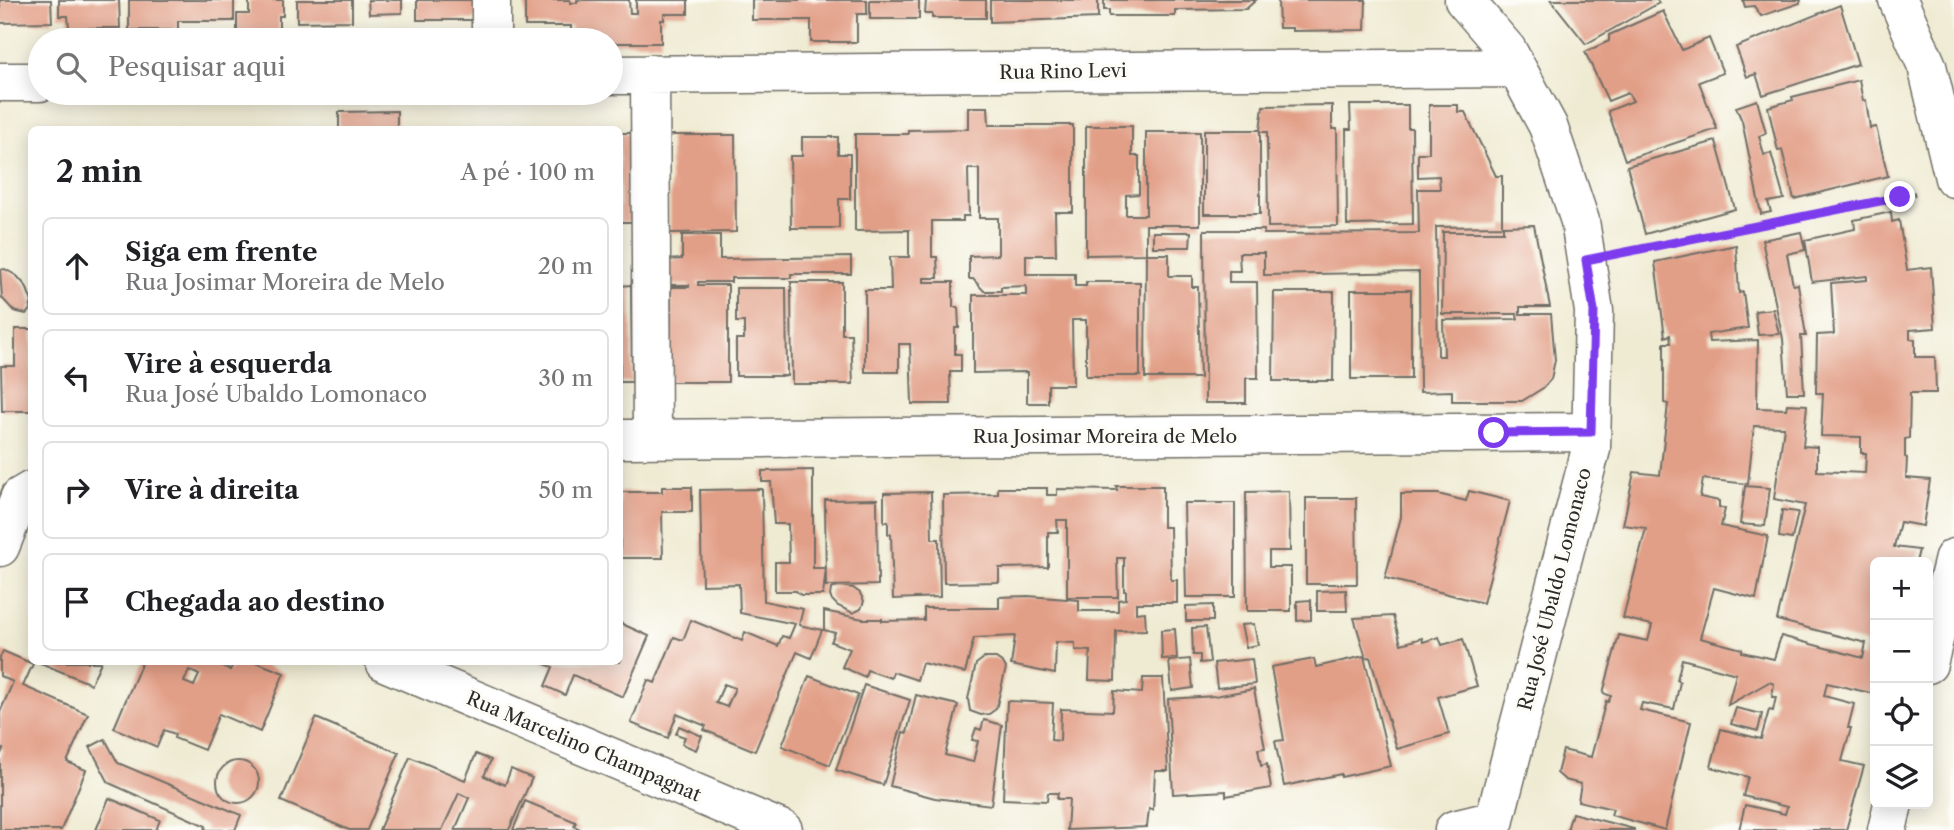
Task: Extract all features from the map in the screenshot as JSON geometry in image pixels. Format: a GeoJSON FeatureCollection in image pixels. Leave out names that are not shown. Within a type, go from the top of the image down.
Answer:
{"type":"FeatureCollection","features":[{"type":"Feature","properties":{"kind":"street"},"geometry":{"type":"LineString","coordinates":[[491,0],[491,28]]}},
{"type":"Feature","properties":{"kind":"street","name":"Rua José Ubaldo Lomonaco"},"geometry":{"type":"LineString","coordinates":[[1464,0],[1507,50],[1548,126],[1580,221],[1594,311],[1591,449],[1494,825]]}},
{"type":"Feature","properties":{"kind":"street"},"geometry":{"type":"LineString","coordinates":[[1898,0],[1927,66],[1941,185]]}},
{"type":"Feature","properties":{"kind":"street","name":"Rua Rino Levi"},"geometry":{"type":"LineString","coordinates":[[623,75],[1516,68]]}},
{"type":"Feature","properties":{"kind":"street"},"geometry":{"type":"LineString","coordinates":[[636,439],[650,74]]}},
{"type":"Feature","properties":{"kind":"street"},"geometry":{"type":"LineString","coordinates":[[0,82],[28,82]]}},
{"type":"Feature","properties":{"kind":"street","name":"Rua Josimar Moreira de Melo"},"geometry":{"type":"LineString","coordinates":[[636,439],[1591,432]]}},
{"type":"Feature","properties":{"kind":"street"},"geometry":{"type":"LineString","coordinates":[[0,547],[21,494]]}},
{"type":"Feature","properties":{"kind":"street"},"geometry":{"type":"LineString","coordinates":[[1933,644],[1954,558]]}},
{"type":"Feature","properties":{"kind":"street","name":"Rua Marcelino Champagnat"},"geometry":{"type":"LineString","coordinates":[[392,665],[783,830]]}},
{"type":"Feature","properties":{"kind":"street"},"geometry":{"type":"LineString","coordinates":[[1886,830],[1892,809]]}},
{"type":"Feature","properties":{"kind":"street"},"geometry":{"type":"LineString","coordinates":[[1454,830],[1494,825]]}},
{"type":"Feature","properties":{"kind":"path"},"geometry":{"type":"LineString","coordinates":[[1586,260],[1941,185]]}},
{"type":"Feature","properties":{"kind":"building"},"geometry":{"type":"Polygon","coordinates":[[[0,0],[51,0],[52,22],[0,23],[0,0]]]}},
{"type":"Feature","properties":{"kind":"building"},"geometry":{"type":"Polygon","coordinates":[[[59,0],[119,0],[120,28],[69,28],[68,16],[59,16],[59,0]]]}},
{"type":"Feature","properties":{"kind":"building"},"geometry":{"type":"Polygon","coordinates":[[[129,0],[234,0],[234,21],[178,21],[178,28],[129,28],[129,0]]]}},
{"type":"Feature","properties":{"kind":"building"},"geometry":{"type":"Polygon","coordinates":[[[249,0],[283,0],[283,16],[279,16],[279,28],[237,28],[237,14],[249,14],[249,0]]]}},
{"type":"Feature","properties":{"kind":"building"},"geometry":{"type":"Polygon","coordinates":[[[297,0],[352,0],[352,21],[297,22],[297,0]]]}},
{"type":"Feature","properties":{"kind":"building"},"geometry":{"type":"Polygon","coordinates":[[[368,0],[402,0],[402,13],[369,14],[368,0]]]}},
{"type":"Feature","properties":{"kind":"building"},"geometry":{"type":"Polygon","coordinates":[[[417,0],[481,0],[474,20],[417,20],[417,0]]]}},
{"type":"Feature","properties":{"kind":"building"},"geometry":{"type":"Polygon","coordinates":[[[525,0],[570,0],[570,3],[577,3],[577,0],[629,0],[630,13],[636,13],[636,0],[688,0],[688,14],[664,14],[664,20],[661,20],[661,43],[623,43],[623,28],[525,26],[525,0]]]}},
{"type":"Feature","properties":{"kind":"building"},"geometry":{"type":"Polygon","coordinates":[[[752,0],[867,0],[867,14],[857,14],[857,42],[811,42],[811,20],[752,20],[752,0]]]}},
{"type":"Feature","properties":{"kind":"building"},"geometry":{"type":"Polygon","coordinates":[[[870,0],[919,0],[919,19],[870,19],[870,0]]]}},
{"type":"Feature","properties":{"kind":"building"},"geometry":{"type":"Polygon","coordinates":[[[926,0],[986,0],[986,18],[932,18],[932,14],[925,14],[926,0]]]}},
{"type":"Feature","properties":{"kind":"building"},"geometry":{"type":"Polygon","coordinates":[[[990,0],[1098,0],[1098,18],[990,22],[990,0]]]}},
{"type":"Feature","properties":{"kind":"building"},"geometry":{"type":"Polygon","coordinates":[[[1104,0],[1256,0],[1246,9],[1175,10],[1175,16],[1109,16],[1109,10],[1104,10],[1104,0]]]}},
{"type":"Feature","properties":{"kind":"building"},"geometry":{"type":"Polygon","coordinates":[[[1278,0],[1366,0],[1365,30],[1292,31],[1292,28],[1279,28],[1278,0]]]}},
{"type":"Feature","properties":{"kind":"building"},"geometry":{"type":"Polygon","coordinates":[[[1551,0],[1657,0],[1659,3],[1586,44],[1551,0]]]}},
{"type":"Feature","properties":{"kind":"building"},"geometry":{"type":"Polygon","coordinates":[[[1743,0],[1801,0],[1800,3],[1761,16],[1754,6],[1745,7],[1743,0]]]}},
{"type":"Feature","properties":{"kind":"building"},"geometry":{"type":"Polygon","coordinates":[[[1840,5],[1858,64],[1763,95],[1756,74],[1747,77],[1736,47],[1840,5]]]}},
{"type":"Feature","properties":{"kind":"building"},"geometry":{"type":"Polygon","coordinates":[[[1663,11],[1682,50],[1709,38],[1723,73],[1699,82],[1717,129],[1625,160],[1608,111],[1633,101],[1628,93],[1608,101],[1585,52],[1609,41],[1609,35],[1663,11]]]}},
{"type":"Feature","properties":{"kind":"building"},"geometry":{"type":"Polygon","coordinates":[[[1859,80],[1863,101],[1866,100],[1870,128],[1876,127],[1888,176],[1794,199],[1782,150],[1778,151],[1768,107],[1793,100],[1792,97],[1859,80]]]}},
{"type":"Feature","properties":{"kind":"building"},"geometry":{"type":"Polygon","coordinates":[[[1757,100],[1766,133],[1759,136],[1764,155],[1771,153],[1784,199],[1768,202],[1771,212],[1761,214],[1742,121],[1736,107],[1757,100]]]}},
{"type":"Feature","properties":{"kind":"building"},"geometry":{"type":"Polygon","coordinates":[[[1332,105],[1332,129],[1337,129],[1338,226],[1268,227],[1267,132],[1260,132],[1260,214],[1204,214],[1204,130],[1260,130],[1263,106],[1332,105]]]}},
{"type":"Feature","properties":{"kind":"building"},"geometry":{"type":"Polygon","coordinates":[[[1350,105],[1408,105],[1408,128],[1412,128],[1413,224],[1347,225],[1346,129],[1351,129],[1350,105]]]}},
{"type":"Feature","properties":{"kind":"building"},"geometry":{"type":"Polygon","coordinates":[[[1429,105],[1458,105],[1458,112],[1465,112],[1496,176],[1502,176],[1502,226],[1436,227],[1438,356],[1444,356],[1443,320],[1518,319],[1517,314],[1442,314],[1443,232],[1503,232],[1503,226],[1534,225],[1550,307],[1520,307],[1520,314],[1551,314],[1555,360],[1551,379],[1543,388],[1522,401],[1452,401],[1452,391],[1420,392],[1419,272],[1264,275],[1264,253],[1239,253],[1240,271],[1229,271],[1229,282],[1257,282],[1258,378],[1246,378],[1246,403],[1205,403],[1204,230],[1264,230],[1264,234],[1419,233],[1418,189],[1440,189],[1439,176],[1418,177],[1418,153],[1429,153],[1429,105]]]}},
{"type":"Feature","properties":{"kind":"building"},"geometry":{"type":"Polygon","coordinates":[[[968,107],[988,107],[989,125],[1073,125],[1073,212],[1055,212],[1056,255],[1026,255],[1026,274],[1075,274],[1075,286],[1086,286],[1086,282],[1140,282],[1140,376],[1086,376],[1086,320],[1072,320],[1073,385],[1048,385],[1048,403],[1027,403],[1027,372],[973,373],[973,295],[1026,295],[1026,286],[984,291],[973,279],[969,279],[969,256],[998,255],[998,218],[979,218],[979,169],[968,169],[969,216],[963,216],[963,221],[932,221],[932,257],[937,257],[938,278],[924,278],[924,282],[953,282],[953,307],[958,307],[959,328],[955,328],[955,354],[961,354],[961,372],[950,372],[951,404],[912,404],[910,344],[899,344],[899,372],[865,372],[865,290],[891,290],[890,257],[909,257],[909,230],[855,231],[855,134],[908,134],[908,130],[968,129],[968,107]]]}},
{"type":"Feature","properties":{"kind":"building"},"geometry":{"type":"Polygon","coordinates":[[[397,111],[397,126],[339,126],[339,112],[397,111]]]}},
{"type":"Feature","properties":{"kind":"building"},"geometry":{"type":"Polygon","coordinates":[[[1086,126],[1132,126],[1132,156],[1139,156],[1139,194],[1126,195],[1126,215],[1146,215],[1146,132],[1200,132],[1200,225],[1146,225],[1146,254],[1086,255],[1086,126]]]}},
{"type":"Feature","properties":{"kind":"building"},"geometry":{"type":"Polygon","coordinates":[[[623,133],[632,133],[633,222],[623,222],[623,133]]]}},
{"type":"Feature","properties":{"kind":"building"},"geometry":{"type":"Polygon","coordinates":[[[670,135],[735,135],[736,232],[670,233],[670,135]]]}},
{"type":"Feature","properties":{"kind":"building"},"geometry":{"type":"Polygon","coordinates":[[[802,137],[838,137],[838,154],[850,154],[850,199],[839,199],[839,228],[791,228],[790,156],[802,156],[802,137]]]}},
{"type":"Feature","properties":{"kind":"building"},"geometry":{"type":"Polygon","coordinates":[[[1716,141],[1735,209],[1645,234],[1627,166],[1716,141]]]}},
{"type":"Feature","properties":{"kind":"building"},"geometry":{"type":"Polygon","coordinates":[[[1891,212],[1892,222],[1899,220],[1907,270],[1931,267],[1935,328],[1910,330],[1910,339],[1915,340],[1915,357],[1935,357],[1936,393],[1910,393],[1909,438],[1905,439],[1906,478],[1930,480],[1923,526],[1900,522],[1894,547],[1919,550],[1917,557],[1870,557],[1870,693],[1827,683],[1824,696],[1854,704],[1842,761],[1864,766],[1846,830],[1739,830],[1745,805],[1785,814],[1787,807],[1743,796],[1748,777],[1711,767],[1721,729],[1761,739],[1769,710],[1773,711],[1776,697],[1772,697],[1774,684],[1769,682],[1728,705],[1736,674],[1682,659],[1674,709],[1642,703],[1640,710],[1691,722],[1665,830],[1611,815],[1613,809],[1578,801],[1581,784],[1565,780],[1557,773],[1563,750],[1591,757],[1606,701],[1608,702],[1611,696],[1603,693],[1619,635],[1648,641],[1652,625],[1623,618],[1646,528],[1623,525],[1634,472],[1660,475],[1668,404],[1664,403],[1664,343],[1671,343],[1670,335],[1665,337],[1655,262],[1736,245],[1739,293],[1743,292],[1748,328],[1708,334],[1709,342],[1758,340],[1757,408],[1786,409],[1787,404],[1807,405],[1803,446],[1817,447],[1817,471],[1865,473],[1866,453],[1861,453],[1861,437],[1821,436],[1823,393],[1816,393],[1817,335],[1834,334],[1831,283],[1867,280],[1867,276],[1812,282],[1805,240],[1855,229],[1854,220],[1891,212]],[[1754,426],[1748,484],[1703,479],[1700,497],[1719,501],[1719,507],[1725,509],[1721,526],[1768,536],[1756,599],[1714,588],[1700,638],[1774,659],[1781,636],[1863,658],[1866,643],[1777,620],[1805,505],[1774,499],[1784,427],[1754,426]]]}},
{"type":"Feature","properties":{"kind":"building"},"geometry":{"type":"Polygon","coordinates":[[[1153,232],[1191,232],[1190,247],[1153,247],[1153,232]]]}},
{"type":"Feature","properties":{"kind":"building"},"geometry":{"type":"Polygon","coordinates":[[[1801,232],[1805,250],[1787,254],[1793,285],[1798,284],[1806,336],[1801,336],[1804,393],[1787,393],[1783,339],[1762,240],[1801,232]]]}},
{"type":"Feature","properties":{"kind":"building"},"geometry":{"type":"Polygon","coordinates":[[[682,235],[720,235],[720,259],[851,257],[851,274],[791,274],[791,278],[731,278],[731,282],[698,282],[698,285],[728,285],[728,382],[671,382],[667,339],[671,339],[671,287],[689,285],[667,285],[667,260],[682,259],[682,235]]]}},
{"type":"Feature","properties":{"kind":"building"},"geometry":{"type":"Polygon","coordinates":[[[1146,254],[1169,254],[1169,276],[1192,276],[1192,287],[1198,287],[1200,378],[1145,378],[1146,254]]]}},
{"type":"Feature","properties":{"kind":"building"},"geometry":{"type":"Polygon","coordinates":[[[5,269],[17,276],[26,286],[26,314],[14,311],[2,298],[0,270],[5,269]]]}},
{"type":"Feature","properties":{"kind":"building"},"geometry":{"type":"Polygon","coordinates":[[[791,282],[842,282],[842,334],[851,334],[853,384],[792,384],[791,282]]]}},
{"type":"Feature","properties":{"kind":"building"},"geometry":{"type":"Polygon","coordinates":[[[631,285],[632,382],[623,382],[623,286],[631,285]]]}},
{"type":"Feature","properties":{"kind":"building"},"geometry":{"type":"Polygon","coordinates":[[[736,288],[786,288],[787,376],[736,376],[736,339],[744,339],[744,322],[736,322],[736,288]]]}},
{"type":"Feature","properties":{"kind":"building"},"geometry":{"type":"Polygon","coordinates":[[[1351,290],[1411,290],[1411,379],[1351,379],[1351,290]]]}},
{"type":"Feature","properties":{"kind":"building"},"geometry":{"type":"Polygon","coordinates":[[[1274,292],[1334,292],[1333,381],[1273,381],[1274,292]]]}},
{"type":"Feature","properties":{"kind":"building"},"geometry":{"type":"Polygon","coordinates":[[[1773,309],[1779,334],[1758,335],[1755,311],[1773,309]]]}},
{"type":"Feature","properties":{"kind":"building"},"geometry":{"type":"Polygon","coordinates":[[[15,329],[28,329],[28,411],[2,411],[1,366],[15,366],[15,329]]]}},
{"type":"Feature","properties":{"kind":"building"},"geometry":{"type":"Polygon","coordinates":[[[813,470],[813,568],[826,568],[823,595],[775,591],[775,562],[789,562],[788,524],[774,524],[771,482],[762,482],[762,471],[813,470]]]}},
{"type":"Feature","properties":{"kind":"building"},"geometry":{"type":"Polygon","coordinates":[[[1116,486],[1163,486],[1163,527],[1170,527],[1171,580],[1177,580],[1177,603],[1136,603],[1136,613],[1145,612],[1146,630],[1116,631],[1115,681],[1089,680],[1090,651],[1075,650],[1075,643],[1056,642],[1055,674],[1011,665],[1015,636],[974,638],[965,673],[922,663],[917,680],[893,672],[891,678],[867,670],[865,677],[842,667],[850,649],[831,642],[835,633],[824,630],[824,611],[882,621],[924,620],[924,608],[999,608],[999,597],[1028,596],[1079,600],[1079,611],[1118,611],[1118,600],[1126,599],[1124,558],[1117,558],[1118,597],[1067,597],[1067,520],[1057,520],[1058,532],[1048,532],[1048,567],[999,568],[999,582],[944,583],[943,495],[998,494],[998,488],[1047,488],[1047,495],[1057,495],[1057,489],[1117,490],[1116,486]]]}},
{"type":"Feature","properties":{"kind":"building"},"geometry":{"type":"Polygon","coordinates":[[[1745,486],[1770,488],[1765,526],[1740,524],[1745,486]]]}},
{"type":"Feature","properties":{"kind":"building"},"geometry":{"type":"Polygon","coordinates":[[[662,487],[692,487],[692,512],[662,512],[663,558],[623,558],[623,492],[662,492],[662,487]]]}},
{"type":"Feature","properties":{"kind":"building"},"geometry":{"type":"Polygon","coordinates":[[[762,489],[764,601],[803,609],[799,625],[822,630],[811,658],[797,652],[755,751],[704,730],[706,726],[677,714],[668,738],[631,723],[648,680],[655,683],[674,637],[683,640],[691,620],[742,641],[745,632],[778,646],[782,636],[789,638],[795,624],[740,613],[739,584],[702,585],[700,490],[762,489]],[[724,684],[716,703],[727,707],[735,688],[724,684]]]}},
{"type":"Feature","properties":{"kind":"building"},"geometry":{"type":"Polygon","coordinates":[[[1289,491],[1290,551],[1269,551],[1269,567],[1291,567],[1291,611],[1247,611],[1246,492],[1289,491]]]}},
{"type":"Feature","properties":{"kind":"building"},"geometry":{"type":"Polygon","coordinates":[[[1469,491],[1510,501],[1483,603],[1385,578],[1401,517],[1401,494],[1438,494],[1466,501],[1469,491]]]}},
{"type":"Feature","properties":{"kind":"building"},"geometry":{"type":"Polygon","coordinates":[[[931,492],[932,539],[939,539],[940,597],[893,599],[891,534],[888,534],[888,522],[884,522],[884,493],[931,492]]]}},
{"type":"Feature","properties":{"kind":"building"},"geometry":{"type":"Polygon","coordinates":[[[1306,498],[1356,498],[1357,584],[1306,584],[1306,498]]]}},
{"type":"Feature","properties":{"kind":"building"},"geometry":{"type":"Polygon","coordinates":[[[877,499],[878,585],[826,586],[825,500],[877,499]]]}},
{"type":"Feature","properties":{"kind":"building"},"geometry":{"type":"Polygon","coordinates":[[[1184,503],[1235,503],[1235,597],[1186,597],[1184,503]]]}},
{"type":"Feature","properties":{"kind":"building"},"geometry":{"type":"Polygon","coordinates":[[[1782,510],[1798,512],[1792,539],[1779,537],[1782,510]]]}},
{"type":"Feature","properties":{"kind":"building"},"geometry":{"type":"Polygon","coordinates":[[[840,586],[853,588],[860,593],[864,601],[861,609],[853,613],[832,600],[831,589],[840,586]]]}},
{"type":"Feature","properties":{"kind":"building"},"geometry":{"type":"Polygon","coordinates":[[[1346,590],[1347,611],[1317,611],[1317,591],[1346,590]]]}},
{"type":"Feature","properties":{"kind":"building"},"geometry":{"type":"Polygon","coordinates":[[[1311,600],[1311,620],[1297,621],[1297,601],[1311,600]]]}},
{"type":"Feature","properties":{"kind":"building"},"geometry":{"type":"Polygon","coordinates":[[[1213,605],[1213,621],[1186,621],[1186,606],[1213,605]]]}},
{"type":"Feature","properties":{"kind":"building"},"geometry":{"type":"Polygon","coordinates":[[[1393,616],[1401,644],[1439,637],[1442,645],[1463,639],[1477,686],[1438,697],[1449,734],[1397,749],[1370,657],[1366,658],[1354,618],[1393,616]]]}},
{"type":"Feature","properties":{"kind":"building"},"geometry":{"type":"Polygon","coordinates":[[[623,624],[649,636],[623,697],[573,675],[565,695],[545,686],[553,667],[547,665],[623,665],[623,624]]]}},
{"type":"Feature","properties":{"kind":"building"},"geometry":{"type":"Polygon","coordinates":[[[1254,624],[1258,645],[1246,647],[1241,625],[1254,624]]]}},
{"type":"Feature","properties":{"kind":"building"},"geometry":{"type":"Polygon","coordinates":[[[1206,627],[1210,662],[1200,663],[1200,655],[1193,655],[1192,628],[1206,627]]]}},
{"type":"Feature","properties":{"kind":"building"},"geometry":{"type":"Polygon","coordinates":[[[1175,629],[1177,658],[1162,659],[1161,630],[1175,629]]]}},
{"type":"Feature","properties":{"kind":"building"},"geometry":{"type":"Polygon","coordinates":[[[3,651],[33,665],[23,686],[88,714],[67,762],[86,770],[61,830],[0,830],[0,756],[3,749],[0,748],[0,712],[13,682],[0,676],[0,657],[3,651]]]}},
{"type":"Feature","properties":{"kind":"building"},"geometry":{"type":"Polygon","coordinates":[[[1364,656],[1391,766],[1284,786],[1275,741],[1284,740],[1271,667],[1314,659],[1316,667],[1364,656]]]}},
{"type":"Feature","properties":{"kind":"building"},"geometry":{"type":"Polygon","coordinates":[[[984,658],[996,658],[1006,668],[996,709],[981,715],[970,711],[968,699],[976,664],[984,658]]]}},
{"type":"Feature","properties":{"kind":"building"},"geometry":{"type":"Polygon","coordinates":[[[1190,659],[1193,688],[1172,691],[1169,661],[1190,659]]]}},
{"type":"Feature","properties":{"kind":"building"},"geometry":{"type":"Polygon","coordinates":[[[1252,659],[1255,684],[1217,688],[1214,663],[1252,659]]]}},
{"type":"Feature","properties":{"kind":"building"},"geometry":{"type":"Polygon","coordinates":[[[45,665],[100,665],[91,684],[45,665]]]}},
{"type":"Feature","properties":{"kind":"building"},"geometry":{"type":"Polygon","coordinates":[[[141,665],[218,665],[230,670],[232,665],[264,665],[284,673],[260,732],[219,714],[204,750],[174,738],[175,734],[164,730],[157,747],[114,728],[141,665]],[[189,670],[184,682],[194,686],[199,675],[189,670]]]}},
{"type":"Feature","properties":{"kind":"building"},"geometry":{"type":"Polygon","coordinates":[[[809,676],[858,695],[830,765],[782,746],[809,676]]]}},
{"type":"Feature","properties":{"kind":"building"},"geometry":{"type":"Polygon","coordinates":[[[1143,678],[1163,678],[1168,771],[1155,771],[1153,810],[1149,809],[1147,827],[1067,830],[1069,799],[1057,799],[1058,793],[1048,793],[1047,801],[1003,799],[1007,701],[1053,703],[1051,740],[1060,741],[1061,709],[1113,711],[1114,691],[1142,693],[1143,678]]]}},
{"type":"Feature","properties":{"kind":"building"},"geometry":{"type":"Polygon","coordinates":[[[864,685],[910,700],[883,785],[836,770],[864,685]]]}},
{"type":"Feature","properties":{"kind":"building"},"geometry":{"type":"Polygon","coordinates":[[[1254,689],[1265,748],[1258,749],[1261,766],[1267,764],[1271,788],[1226,796],[1226,791],[1173,794],[1168,699],[1215,696],[1254,689]]]}},
{"type":"Feature","properties":{"kind":"building"},"geometry":{"type":"Polygon","coordinates":[[[916,695],[958,705],[945,755],[973,762],[978,741],[972,740],[976,728],[981,730],[984,720],[1002,725],[991,805],[935,798],[890,786],[903,732],[907,733],[916,695]]]}},
{"type":"Feature","properties":{"kind":"building"},"geometry":{"type":"Polygon","coordinates":[[[1736,708],[1762,714],[1758,731],[1731,724],[1736,708]]]}},
{"type":"Feature","properties":{"kind":"building"},"geometry":{"type":"Polygon","coordinates":[[[316,718],[399,753],[367,830],[349,830],[281,801],[316,718]]]}},
{"type":"Feature","properties":{"kind":"building"},"geometry":{"type":"Polygon","coordinates":[[[679,726],[702,736],[696,750],[682,744],[685,737],[676,734],[679,726]]]}},
{"type":"Feature","properties":{"kind":"building"},"geometry":{"type":"Polygon","coordinates":[[[105,739],[118,763],[241,815],[235,830],[205,830],[206,826],[109,783],[90,747],[105,739]]]}},
{"type":"Feature","properties":{"kind":"building"},"geometry":{"type":"Polygon","coordinates":[[[476,754],[491,760],[484,776],[505,785],[511,769],[532,778],[509,830],[455,830],[469,798],[459,793],[442,830],[379,830],[410,757],[465,780],[476,754]]]}},
{"type":"Feature","properties":{"kind":"building"},"geometry":{"type":"Polygon","coordinates":[[[238,761],[253,767],[259,782],[253,797],[238,803],[223,797],[217,782],[223,767],[238,761]]]}},
{"type":"Feature","properties":{"kind":"building"},"geometry":{"type":"Polygon","coordinates":[[[109,798],[160,820],[156,830],[96,830],[109,798]]]}},
{"type":"Feature","properties":{"kind":"building"},"geometry":{"type":"Polygon","coordinates":[[[525,801],[576,822],[574,826],[582,830],[513,830],[525,801]]]}},
{"type":"Feature","properties":{"kind":"building"},"geometry":{"type":"Polygon","coordinates":[[[1572,813],[1634,829],[1634,830],[1567,830],[1572,813]]]}},
{"type":"Feature","properties":{"kind":"route"},"geometry":{"type":"LineString","coordinates":[[1494,433],[1591,432],[1594,311],[1586,260],[1900,197]]}}]}
